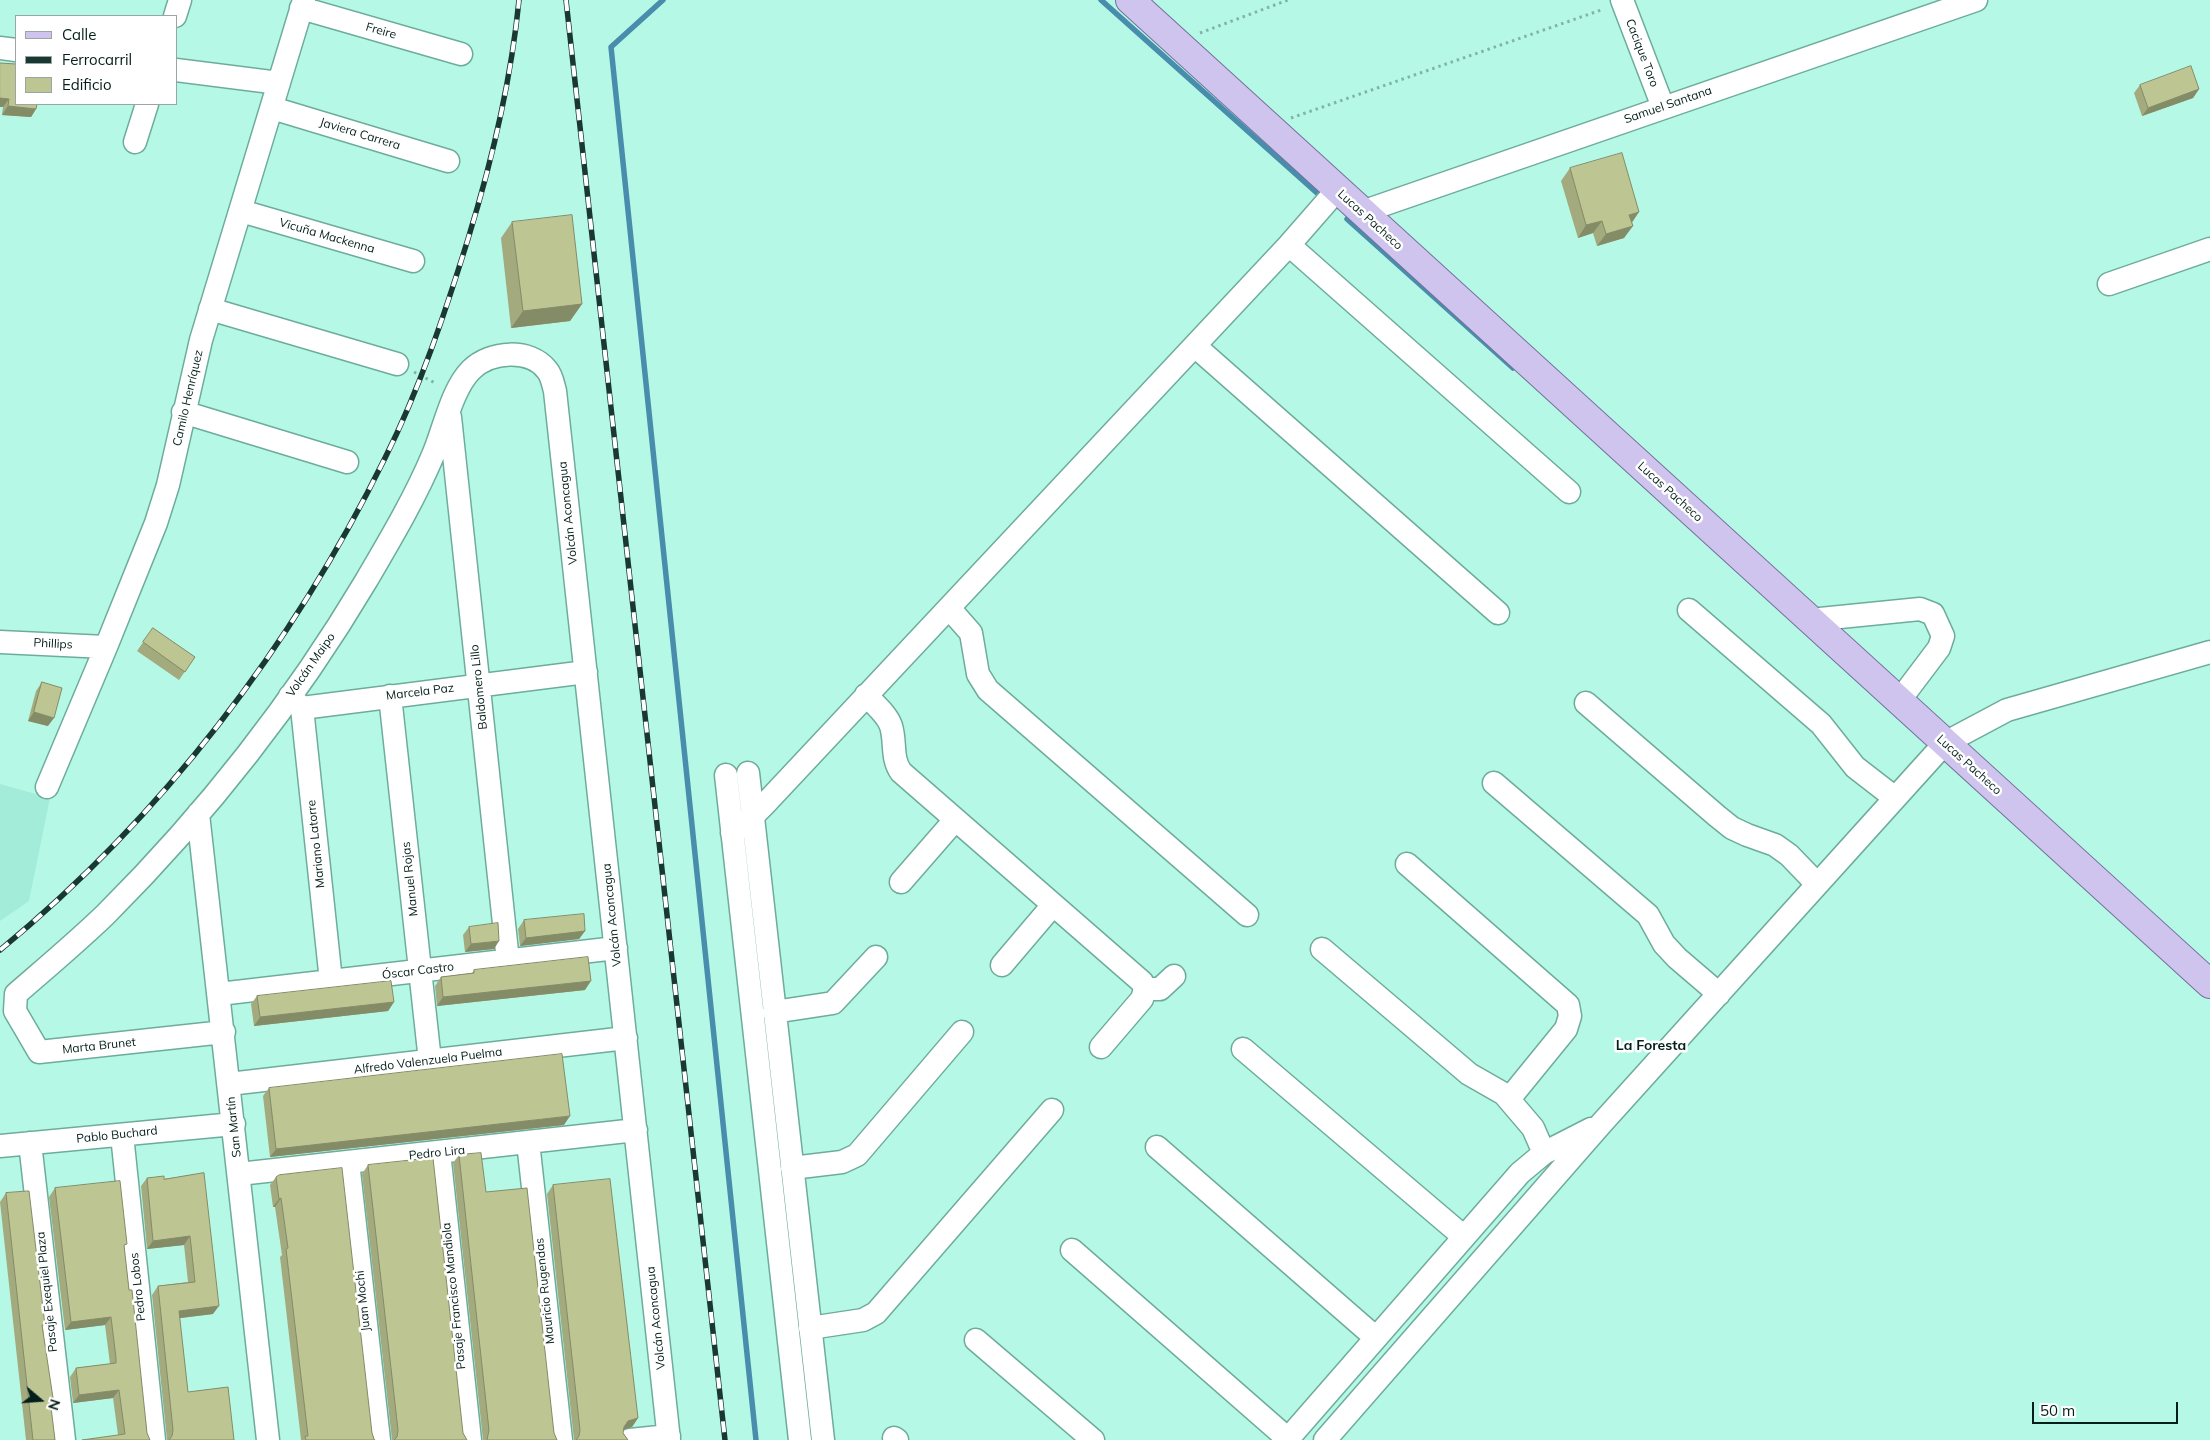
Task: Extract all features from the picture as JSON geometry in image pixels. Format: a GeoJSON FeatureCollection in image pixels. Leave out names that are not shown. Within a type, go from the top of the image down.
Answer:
{"type":"FeatureCollection","features":[{"type":"Feature","properties":{"kind":"main road","name":"Lucas Pacheco"},"geometry":{"type":"LineString","coordinates":[[1130,0],[2210,984]]}},
{"type":"Feature","properties":{"kind":"street"},"geometry":{"type":"LineString","coordinates":[[175,15],[180,0]]}},
{"type":"Feature","properties":{"kind":"street","name":"Samuel Santana"},"geometry":{"type":"LineString","coordinates":[[1362,212],[1663,107],[1929,7],[1976,0]]}},
{"type":"Feature","properties":{"kind":"street","name":"Cacique Toro"},"geometry":{"type":"LineString","coordinates":[[1622,1],[1663,107]]}},
{"type":"Feature","properties":{"kind":"street","name":"Freire"},"geometry":{"type":"LineString","coordinates":[[303,4],[461,54]]}},
{"type":"Feature","properties":{"kind":"street","name":"Camilo Henríquez"},"geometry":{"type":"LineString","coordinates":[[47,787],[156,522],[168,485],[183,412],[210,309],[303,4]]}},
{"type":"Feature","properties":{"kind":"street"},"geometry":{"type":"LineString","coordinates":[[0,48],[15,50]]}},
{"type":"Feature","properties":{"kind":"street"},"geometry":{"type":"LineString","coordinates":[[178,70],[279,83]]}},
{"type":"Feature","properties":{"kind":"street"},"geometry":{"type":"LineString","coordinates":[[135,142],[147,105]]}},
{"type":"Feature","properties":{"kind":"street","name":"Javiera Carrera"},"geometry":{"type":"LineString","coordinates":[[272,108],[448,161]]}},
{"type":"Feature","properties":{"kind":"street"},"geometry":{"type":"LineString","coordinates":[[732,832],[752,818],[1195,346],[1289,245],[1337,190]]}},
{"type":"Feature","properties":{"kind":"street","name":"Vicuña Mackenna"},"geometry":{"type":"LineString","coordinates":[[241,211],[413,260]]}},
{"type":"Feature","properties":{"kind":"street"},"geometry":{"type":"LineString","coordinates":[[1289,245],[1570,492]]}},
{"type":"Feature","properties":{"kind":"street"},"geometry":{"type":"LineString","coordinates":[[2109,284],[2210,249]]}},
{"type":"Feature","properties":{"kind":"street"},"geometry":{"type":"LineString","coordinates":[[210,309],[397,364]]}},
{"type":"Feature","properties":{"kind":"street"},"geometry":{"type":"LineString","coordinates":[[1195,346],[1498,613]]}},
{"type":"Feature","properties":{"kind":"street","name":"Volcán Maipo"},"geometry":{"type":"LineString","coordinates":[[16,994],[104,915],[152,866],[198,814],[251,749],[296,702],[334,631],[404,513],[433,456],[465,377],[481,361],[490,358],[518,355],[535,360],[545,368],[550,375],[554,391]]}},
{"type":"Feature","properties":{"kind":"street","name":"Volcán Aconcagua"},"geometry":{"type":"LineString","coordinates":[[554,391],[669,1438]]}},
{"type":"Feature","properties":{"kind":"street"},"geometry":{"type":"LineString","coordinates":[[183,412],[347,462]]}},
{"type":"Feature","properties":{"kind":"street","name":"Baldomero Lillo"},"geometry":{"type":"LineString","coordinates":[[449,414],[508,961]]}},
{"type":"Feature","properties":{"kind":"street"},"geometry":{"type":"LineString","coordinates":[[948,608],[971,633],[978,674],[988,690],[1247,915]]}},
{"type":"Feature","properties":{"kind":"street"},"geometry":{"type":"LineString","coordinates":[[1810,620],[1920,609],[1933,614],[1943,636],[1939,648],[1899,701]]}},
{"type":"Feature","properties":{"kind":"street"},"geometry":{"type":"LineString","coordinates":[[1689,610],[1821,724],[1855,767],[1895,798]]}},
{"type":"Feature","properties":{"kind":"street","name":"Phillips"},"geometry":{"type":"LineString","coordinates":[[0,642],[106,647]]}},
{"type":"Feature","properties":{"kind":"street"},"geometry":{"type":"LineString","coordinates":[[1325,1440],[1601,1124],[1945,742],[2007,710],[2210,652]]}},
{"type":"Feature","properties":{"kind":"street","name":"Marcela Paz"},"geometry":{"type":"LineString","coordinates":[[296,702],[390,696],[586,672]]}},
{"type":"Feature","properties":{"kind":"street","name":"Manuel Rojas"},"geometry":{"type":"LineString","coordinates":[[390,696],[430,1061]]}},
{"type":"Feature","properties":{"kind":"street"},"geometry":{"type":"LineString","coordinates":[[866,696],[889,721],[892,732],[894,760],[900,772],[1142,982],[1145,989],[1142,999],[1101,1047]]}},
{"type":"Feature","properties":{"kind":"street","name":"Mariano Latorre"},"geometry":{"type":"LineString","coordinates":[[296,702],[331,981]]}},
{"type":"Feature","properties":{"kind":"street"},"geometry":{"type":"LineString","coordinates":[[1586,703],[1732,828],[1775,844],[1789,855],[1817,884]]}},
{"type":"Feature","properties":{"kind":"street"},"geometry":{"type":"LineString","coordinates":[[800,1440],[732,832],[737,774],[752,818],[823,1440]]}},
{"type":"Feature","properties":{"kind":"street"},"geometry":{"type":"LineString","coordinates":[[1494,783],[1648,915],[1664,944],[1677,958],[1719,994]]}},
{"type":"Feature","properties":{"kind":"street","name":"San Martín"},"geometry":{"type":"LineString","coordinates":[[198,814],[224,1032],[268,1440]]}},
{"type":"Feature","properties":{"kind":"street"},"geometry":{"type":"LineString","coordinates":[[901,882],[955,820]]}},
{"type":"Feature","properties":{"kind":"street"},"geometry":{"type":"LineString","coordinates":[[1407,864],[1568,1005],[1570,1016],[1566,1029],[1509,1099]]}},
{"type":"Feature","properties":{"kind":"street"},"geometry":{"type":"LineString","coordinates":[[1002,965],[1053,905]]}},
{"type":"Feature","properties":{"kind":"street","name":"Óscar Castro"},"geometry":{"type":"LineString","coordinates":[[219,994],[616,948]]}},
{"type":"Feature","properties":{"kind":"street"},"geometry":{"type":"LineString","coordinates":[[1322,949],[1469,1074],[1504,1094],[1533,1128],[1544,1153]]}},
{"type":"Feature","properties":{"kind":"street"},"geometry":{"type":"LineString","coordinates":[[774,1012],[833,1003],[876,957]]}},
{"type":"Feature","properties":{"kind":"street"},"geometry":{"type":"LineString","coordinates":[[1145,989],[1160,989],[1174,976]]}},
{"type":"Feature","properties":{"kind":"street","name":"Marta Brunet"},"geometry":{"type":"LineString","coordinates":[[16,994],[15,1011],[38,1052],[224,1032]]}},
{"type":"Feature","properties":{"kind":"street"},"geometry":{"type":"LineString","coordinates":[[792,1168],[842,1162],[857,1155],[962,1032]]}},
{"type":"Feature","properties":{"kind":"street","name":"Alfredo Valenzuela Puelma"},"geometry":{"type":"LineString","coordinates":[[229,1084],[626,1038]]}},
{"type":"Feature","properties":{"kind":"street"},"geometry":{"type":"LineString","coordinates":[[1243,1049],[1464,1236]]}},
{"type":"Feature","properties":{"kind":"street"},"geometry":{"type":"LineString","coordinates":[[810,1328],[863,1320],[876,1313],[1052,1110]]}},
{"type":"Feature","properties":{"kind":"street","name":"Pablo Buchard"},"geometry":{"type":"LineString","coordinates":[[0,1146],[234,1124]]}},
{"type":"Feature","properties":{"kind":"street"},"geometry":{"type":"LineString","coordinates":[[1072,1250],[1287,1439],[1520,1173],[1544,1153],[1601,1124]]}},
{"type":"Feature","properties":{"kind":"street","name":"Pedro Lira"},"geometry":{"type":"LineString","coordinates":[[239,1174],[636,1130]]}},
{"type":"Feature","properties":{"kind":"street","name":"Pedro Lobos"},"geometry":{"type":"LineString","coordinates":[[122,1135],[154,1440]]}},
{"type":"Feature","properties":{"kind":"street","name":"Mauricio Rugendas"},"geometry":{"type":"LineString","coordinates":[[528,1142],[561,1440]]}},
{"type":"Feature","properties":{"kind":"street","name":"Pasaje Exequiel Plaza"},"geometry":{"type":"LineString","coordinates":[[30,1143],[64,1440]]}},
{"type":"Feature","properties":{"kind":"street"},"geometry":{"type":"LineString","coordinates":[[1157,1147],[1376,1338]]}},
{"type":"Feature","properties":{"kind":"street","name":"Pasaje Francisco Mandiola"},"geometry":{"type":"LineString","coordinates":[[439,1152],[470,1440]]}},
{"type":"Feature","properties":{"kind":"street","name":"Juan Mochi"},"geometry":{"type":"LineString","coordinates":[[348,1162],[379,1440]]}},
{"type":"Feature","properties":{"kind":"street"},"geometry":{"type":"LineString","coordinates":[[976,1340],[1093,1440]]}},
{"type":"Feature","properties":{"kind":"street"},"geometry":{"type":"LineString","coordinates":[[630,1440],[669,1438]]}},
{"type":"Feature","properties":{"kind":"path"},"geometry":{"type":"LineString","coordinates":[[1176,43],[1288,0]]}},
{"type":"Feature","properties":{"kind":"path"},"geometry":{"type":"LineString","coordinates":[[1272,131],[1291,118],[1622,1]]}},
{"type":"Feature","properties":{"kind":"path"},"geometry":{"type":"LineString","coordinates":[[397,364],[441,386],[442,396],[449,414]]}},
{"type":"Feature","properties":{"kind":"shaded area"},"geometry":{"type":"Polygon","coordinates":[[[0,784],[50,798],[29,901],[0,921],[0,784]]]}},
{"type":"Feature","properties":{"kind":"building"},"geometry":{"type":"Polygon","coordinates":[[[0,63],[15,64],[15,105],[37,105],[36,109],[8,106],[9,99],[0,98],[0,63]]]}},
{"type":"Feature","properties":{"kind":"building"},"geometry":{"type":"Polygon","coordinates":[[[2191,66],[2199,89],[2148,108],[2140,85],[2191,66]]]}},
{"type":"Feature","properties":{"kind":"building"},"geometry":{"type":"Polygon","coordinates":[[[1622,153],[1639,212],[1629,215],[1633,226],[1606,234],[1602,221],[1586,225],[1570,168],[1622,153]]]}},
{"type":"Feature","properties":{"kind":"building"},"geometry":{"type":"Polygon","coordinates":[[[572,215],[582,304],[523,311],[512,222],[572,215]]]}},
{"type":"Feature","properties":{"kind":"building"},"geometry":{"type":"Polygon","coordinates":[[[153,628],[195,657],[185,672],[143,642],[153,628]]]}},
{"type":"Feature","properties":{"kind":"building"},"geometry":{"type":"Polygon","coordinates":[[[42,682],[62,688],[54,718],[34,712],[42,682]]]}},
{"type":"Feature","properties":{"kind":"building"},"geometry":{"type":"Polygon","coordinates":[[[584,914],[585,931],[526,938],[524,920],[584,914]]]}},
{"type":"Feature","properties":{"kind":"building"},"geometry":{"type":"Polygon","coordinates":[[[498,923],[499,941],[471,944],[469,927],[498,923]]]}},
{"type":"Feature","properties":{"kind":"building"},"geometry":{"type":"Polygon","coordinates":[[[588,957],[591,981],[443,997],[441,977],[474,973],[474,970],[588,957]]]}},
{"type":"Feature","properties":{"kind":"building"},"geometry":{"type":"Polygon","coordinates":[[[391,981],[394,1002],[260,1017],[257,996],[391,981]]]}},
{"type":"Feature","properties":{"kind":"building"},"geometry":{"type":"Polygon","coordinates":[[[562,1054],[570,1116],[276,1149],[269,1088],[562,1054]]]}},
{"type":"Feature","properties":{"kind":"building"},"geometry":{"type":"Polygon","coordinates":[[[481,1153],[486,1192],[527,1188],[554,1433],[557,1440],[487,1440],[489,1430],[459,1155],[481,1153]]]}},
{"type":"Feature","properties":{"kind":"building"},"geometry":{"type":"Polygon","coordinates":[[[433,1158],[463,1433],[467,1440],[394,1440],[397,1437],[398,1430],[368,1165],[433,1158]]]}},
{"type":"Feature","properties":{"kind":"building"},"geometry":{"type":"Polygon","coordinates":[[[342,1168],[372,1433],[375,1440],[306,1440],[305,1436],[308,1436],[286,1249],[288,1248],[276,1177],[279,1175],[342,1168]]]}},
{"type":"Feature","properties":{"kind":"building"},"geometry":{"type":"Polygon","coordinates":[[[204,1173],[219,1306],[179,1311],[188,1392],[228,1387],[234,1440],[169,1440],[173,1430],[158,1286],[195,1282],[190,1236],[153,1241],[147,1178],[164,1176],[164,1179],[204,1173]]]}},
{"type":"Feature","properties":{"kind":"building"},"geometry":{"type":"Polygon","coordinates":[[[610,1179],[638,1418],[628,1421],[624,1427],[623,1433],[628,1440],[576,1440],[580,1430],[553,1185],[610,1179]]]}},
{"type":"Feature","properties":{"kind":"building"},"geometry":{"type":"Polygon","coordinates":[[[120,1181],[127,1244],[124,1245],[129,1290],[132,1290],[147,1433],[150,1440],[82,1440],[125,1434],[119,1390],[79,1395],[76,1368],[116,1363],[116,1358],[111,1317],[71,1322],[55,1188],[120,1181]]]}},
{"type":"Feature","properties":{"kind":"building"},"geometry":{"type":"Polygon","coordinates":[[[29,1191],[45,1325],[42,1325],[53,1398],[50,1399],[55,1440],[33,1440],[6,1193],[29,1191]]]}},
{"type":"Feature","properties":{"kind":"waterway"},"geometry":{"type":"LineString","coordinates":[[663,0],[611,47],[756,1440]]}},
{"type":"Feature","properties":{"kind":"waterway"},"geometry":{"type":"LineString","coordinates":[[1101,0],[1317,193]]}},
{"type":"Feature","properties":{"kind":"waterway"},"geometry":{"type":"LineString","coordinates":[[1347,219],[1513,368]]}},
{"type":"Feature","properties":{"kind":"railway"},"geometry":{"type":"LineString","coordinates":[[0,950],[59,898],[116,843],[169,785],[219,724],[265,661],[309,595],[349,527],[410,405],[459,267],[477,210],[500,121],[511,61],[519,0]]}},
{"type":"Feature","properties":{"kind":"railway"},"geometry":{"type":"LineString","coordinates":[[566,0],[725,1440]]}},
{"type":"Feature","properties":{"kind":"district","name":"La Foresta"},"geometry":{"type":"Point","coordinates":[1651,1046]}}]}
